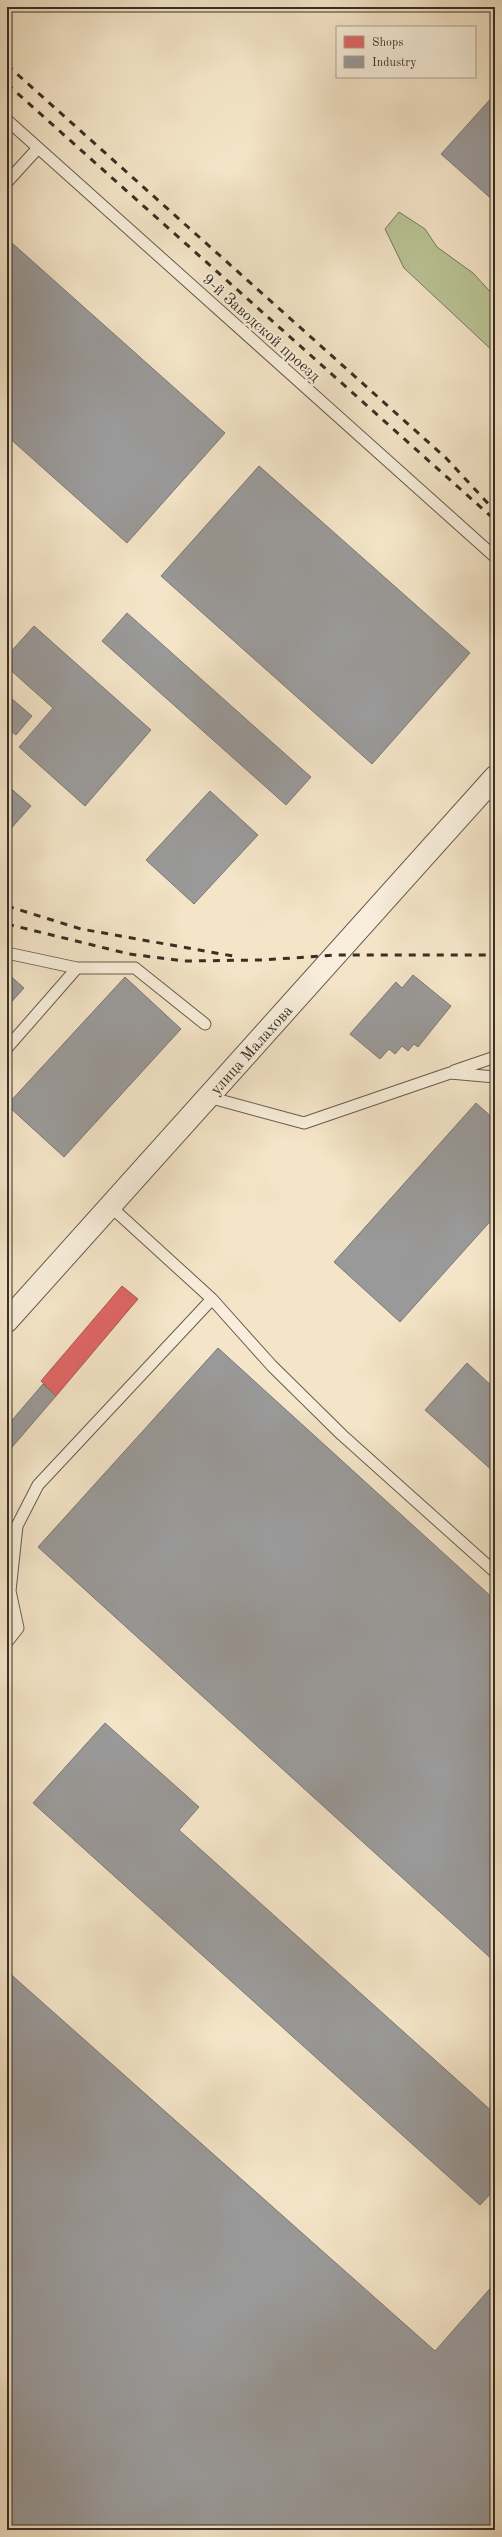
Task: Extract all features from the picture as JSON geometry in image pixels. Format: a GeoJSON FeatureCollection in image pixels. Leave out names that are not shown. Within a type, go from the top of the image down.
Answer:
{"type":"FeatureCollection","features":[{"type":"Feature","properties":{"kind":"street","name":"улица Малахова"},"geometry":{"type":"LineString","coordinates":[[7,1321],[495,777]]}},
{"type":"Feature","properties":{"kind":"lane","name":"9-й Заводской проезд"},"geometry":{"type":"LineString","coordinates":[[7,120],[495,558]]}},
{"type":"Feature","properties":{"kind":"lane"},"geometry":{"type":"LineString","coordinates":[[7,182],[38,148]]}},
{"type":"Feature","properties":{"kind":"lane"},"geometry":{"type":"LineString","coordinates":[[7,953],[77,968],[135,968],[205,1024]]}},
{"type":"Feature","properties":{"kind":"lane"},"geometry":{"type":"LineString","coordinates":[[7,1048],[77,968]]}},
{"type":"Feature","properties":{"kind":"lane"},"geometry":{"type":"LineString","coordinates":[[208,1097],[304,1123],[495,1057]]}},
{"type":"Feature","properties":{"kind":"lane"},"geometry":{"type":"LineString","coordinates":[[450,1073],[495,1077]]}},
{"type":"Feature","properties":{"kind":"lane"},"geometry":{"type":"LineString","coordinates":[[110,1206],[212,1299],[272,1366],[342,1435],[495,1572]]}},
{"type":"Feature","properties":{"kind":"lane"},"geometry":{"type":"LineString","coordinates":[[7,1642],[18,1628],[10,1591],[17,1526],[38,1485],[212,1299]]}},
{"type":"Feature","properties":{"kind":"green space"},"geometry":{"type":"Polygon","coordinates":[[[399,212],[425,229],[437,247],[473,273],[495,297],[495,353],[404,268],[385,229],[399,212]]]}},
{"type":"Feature","properties":{"kind":"building: Shops"},"geometry":{"type":"Polygon","coordinates":[[[122,1286],[138,1299],[56,1396],[41,1381],[122,1286]]]}},
{"type":"Feature","properties":{"kind":"building: Industry"},"geometry":{"type":"Polygon","coordinates":[[[495,94],[495,202],[441,154],[495,94]]]}},
{"type":"Feature","properties":{"kind":"building: Industry"},"geometry":{"type":"Polygon","coordinates":[[[12,243],[225,433],[127,543],[7,436],[7,248],[12,243]]]}},
{"type":"Feature","properties":{"kind":"building: Industry"},"geometry":{"type":"Polygon","coordinates":[[[259,466],[470,653],[372,764],[161,576],[259,466]]]}},
{"type":"Feature","properties":{"kind":"building: Industry"},"geometry":{"type":"Polygon","coordinates":[[[127,613],[311,777],[286,805],[102,641],[127,613]]]}},
{"type":"Feature","properties":{"kind":"building: Industry"},"geometry":{"type":"Polygon","coordinates":[[[34,626],[151,730],[85,806],[19,747],[53,708],[7,667],[7,656],[34,626]]]}},
{"type":"Feature","properties":{"kind":"building: Industry"},"geometry":{"type":"Polygon","coordinates":[[[12,699],[32,716],[16,735],[7,728],[7,704],[12,699]]]}},
{"type":"Feature","properties":{"kind":"building: Industry"},"geometry":{"type":"Polygon","coordinates":[[[7,785],[31,806],[7,833],[7,785]]]}},
{"type":"Feature","properties":{"kind":"building: Industry"},"geometry":{"type":"Polygon","coordinates":[[[210,791],[258,835],[194,904],[146,860],[210,791]]]}},
{"type":"Feature","properties":{"kind":"building: Industry"},"geometry":{"type":"Polygon","coordinates":[[[7,973],[24,988],[7,1007],[7,973]]]}},
{"type":"Feature","properties":{"kind":"building: Industry"},"geometry":{"type":"Polygon","coordinates":[[[413,975],[451,1006],[418,1047],[414,1044],[408,1051],[402,1046],[395,1054],[389,1049],[380,1059],[350,1034],[396,982],[402,988],[413,975]]]}},
{"type":"Feature","properties":{"kind":"building: Industry"},"geometry":{"type":"Polygon","coordinates":[[[125,977],[181,1029],[64,1157],[7,1105],[125,977]]]}},
{"type":"Feature","properties":{"kind":"building: Industry"},"geometry":{"type":"Polygon","coordinates":[[[476,1103],[495,1120],[495,1216],[400,1322],[334,1262],[476,1103]]]}},
{"type":"Feature","properties":{"kind":"building: Industry"},"geometry":{"type":"Polygon","coordinates":[[[7,1244],[12,1248],[7,1253],[7,1244]]]}},
{"type":"Feature","properties":{"kind":"building: Industry"},"geometry":{"type":"Polygon","coordinates":[[[218,1348],[495,1600],[495,1962],[38,1547],[218,1348]]]}},
{"type":"Feature","properties":{"kind":"building: Industry"},"geometry":{"type":"Polygon","coordinates":[[[467,1363],[495,1389],[495,1473],[425,1410],[467,1363]]]}},
{"type":"Feature","properties":{"kind":"building: Industry"},"geometry":{"type":"Polygon","coordinates":[[[43,1384],[56,1396],[7,1453],[7,1426],[43,1384]]]}},
{"type":"Feature","properties":{"kind":"building: Industry"},"geometry":{"type":"Polygon","coordinates":[[[105,1723],[199,1807],[179,1830],[495,2114],[495,2189],[480,2205],[33,1803],[105,1723]]]}},
{"type":"Feature","properties":{"kind":"building: Industry"},"geometry":{"type":"Polygon","coordinates":[[[7,1971],[435,2351],[495,2283],[495,2530],[7,2530],[7,1971]]]}},
{"type":"Feature","properties":{"kind":"railway"},"geometry":{"type":"LineString","coordinates":[[7,65],[446,458],[495,511]]}},
{"type":"Feature","properties":{"kind":"railway"},"geometry":{"type":"LineString","coordinates":[[7,84],[495,520]]}},
{"type":"Feature","properties":{"kind":"railway"},"geometry":{"type":"LineString","coordinates":[[7,906],[81,929],[233,956]]}},
{"type":"Feature","properties":{"kind":"railway"},"geometry":{"type":"LineString","coordinates":[[7,924],[129,954],[184,961],[263,960],[335,955],[495,955]]}}]}
